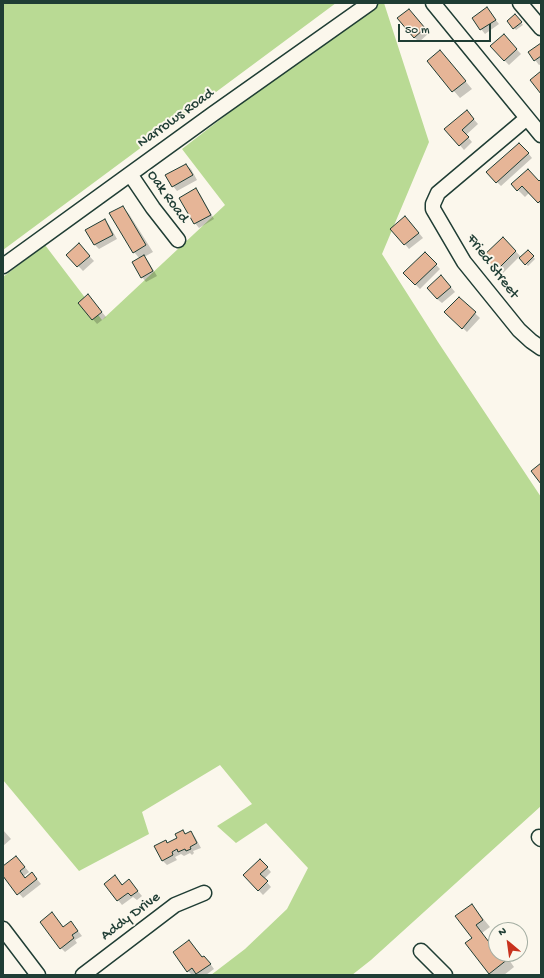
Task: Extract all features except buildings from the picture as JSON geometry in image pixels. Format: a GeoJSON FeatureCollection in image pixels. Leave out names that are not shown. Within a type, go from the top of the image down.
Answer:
{"type":"FeatureCollection","features":[{"type":"Feature","properties":{"kind":"street","name":"Narrows Road"},"geometry":{"type":"LineString","coordinates":[[3,266],[370,3]]}},
{"type":"Feature","properties":{"kind":"street"},"geometry":{"type":"LineString","coordinates":[[433,3],[541,135]]}},
{"type":"Feature","properties":{"kind":"street"},"geometry":{"type":"LineString","coordinates":[[520,3],[541,28]]}},
{"type":"Feature","properties":{"kind":"street","name":"Fried Street"},"geometry":{"type":"LineString","coordinates":[[527,118],[438,193],[433,204],[433,209],[464,262],[519,330],[541,348]]}},
{"type":"Feature","properties":{"kind":"street","name":"Oak Road"},"geometry":{"type":"LineString","coordinates":[[130,174],[178,240]]}},
{"type":"Feature","properties":{"kind":"street","name":"Addy Drive"},"geometry":{"type":"LineString","coordinates":[[83,975],[175,905],[204,893]]}},
{"type":"Feature","properties":{"kind":"street"},"geometry":{"type":"LineString","coordinates":[[3,930],[38,975]]}},
{"type":"Feature","properties":{"kind":"street"},"geometry":{"type":"LineString","coordinates":[[421,951],[445,975]]}},
{"type":"Feature","properties":{"kind":"green space"},"geometry":{"type":"Polygon","coordinates":[[[3,3],[336,3],[3,250],[3,3]]]}},
{"type":"Feature","properties":{"kind":"green space"},"geometry":{"type":"Polygon","coordinates":[[[371,3],[384,3],[429,142],[382,254],[438,342],[541,497],[541,806],[371,960],[352,975],[211,975],[245,949],[287,909],[308,868],[266,823],[236,843],[217,826],[252,804],[220,765],[142,812],[149,834],[79,871],[3,780],[3,277],[45,245],[102,320],[225,205],[182,149],[371,3]]]}}]}
